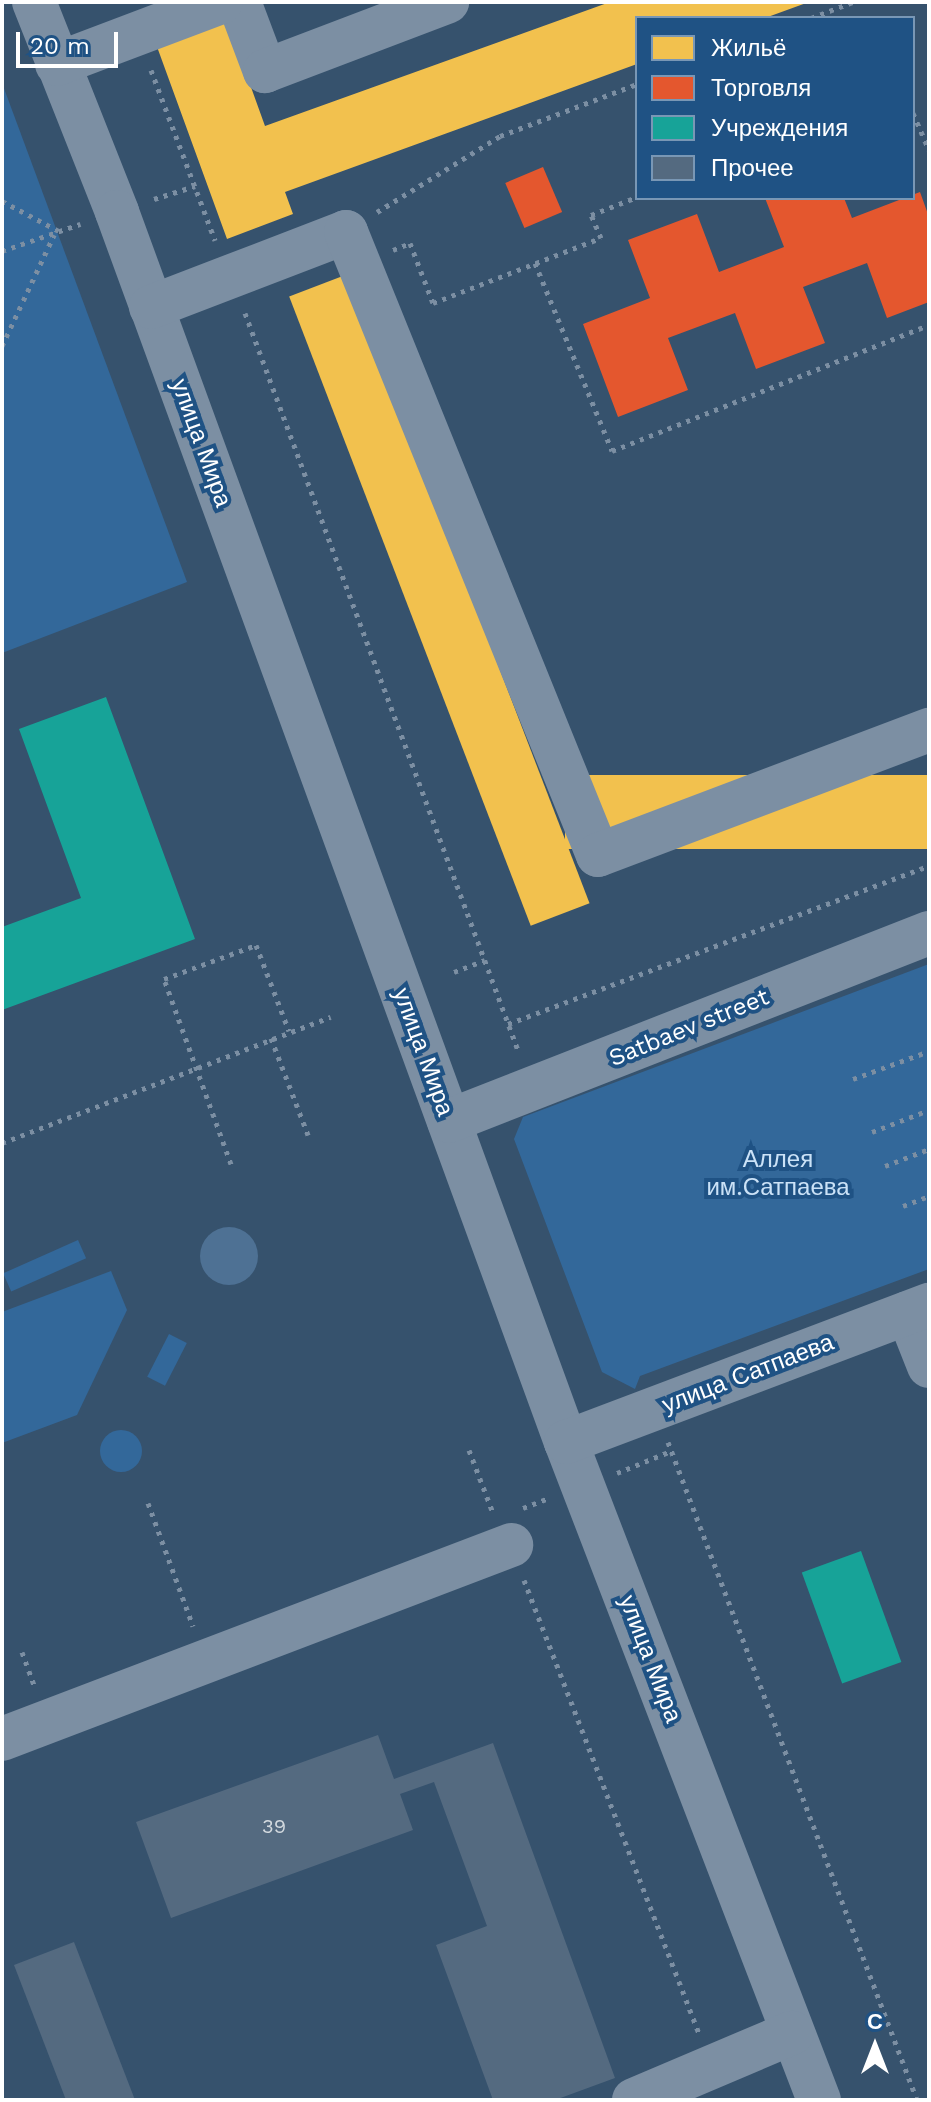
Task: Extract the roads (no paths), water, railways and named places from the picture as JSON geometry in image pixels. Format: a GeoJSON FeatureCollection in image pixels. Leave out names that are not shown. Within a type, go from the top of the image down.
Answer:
{"type":"FeatureCollection","features":[{"type":"Feature","properties":{"kind":"street","name":"улица Мира"},"geometry":{"type":"LineString","coordinates":[[34,2],[151,307],[566,1442],[819,2100]]}},
{"type":"Feature","properties":{"kind":"street"},"geometry":{"type":"LineString","coordinates":[[57,64],[221,2]]}},
{"type":"Feature","properties":{"kind":"street"},"geometry":{"type":"LineString","coordinates":[[239,2],[265,71],[447,2]]}},
{"type":"Feature","properties":{"kind":"street"},"geometry":{"type":"LineString","coordinates":[[151,307],[230,276],[352,248],[598,855],[929,730]]}},
{"type":"Feature","properties":{"kind":"street","name":"Satbaev street"},"geometry":{"type":"LineString","coordinates":[[449,1121],[929,933]]}},
{"type":"Feature","properties":{"kind":"street"},"geometry":{"type":"LineString","coordinates":[[919,1309],[929,1366]]}},
{"type":"Feature","properties":{"kind":"street","name":"улица Сатпаева"},"geometry":{"type":"LineString","coordinates":[[566,1442],[919,1309]]}},
{"type":"Feature","properties":{"kind":"street"},"geometry":{"type":"LineString","coordinates":[[2,1739],[503,1532],[196,1633],[20,1701]]}},
{"type":"Feature","properties":{"kind":"street"},"geometry":{"type":"LineString","coordinates":[[634,2100],[792,2033]]}},
{"type":"Feature","properties":{"kind":"park label","name":"Аллея им.Сатпаева"},"geometry":{"type":"Point","coordinates":[778,1174]}}]}
